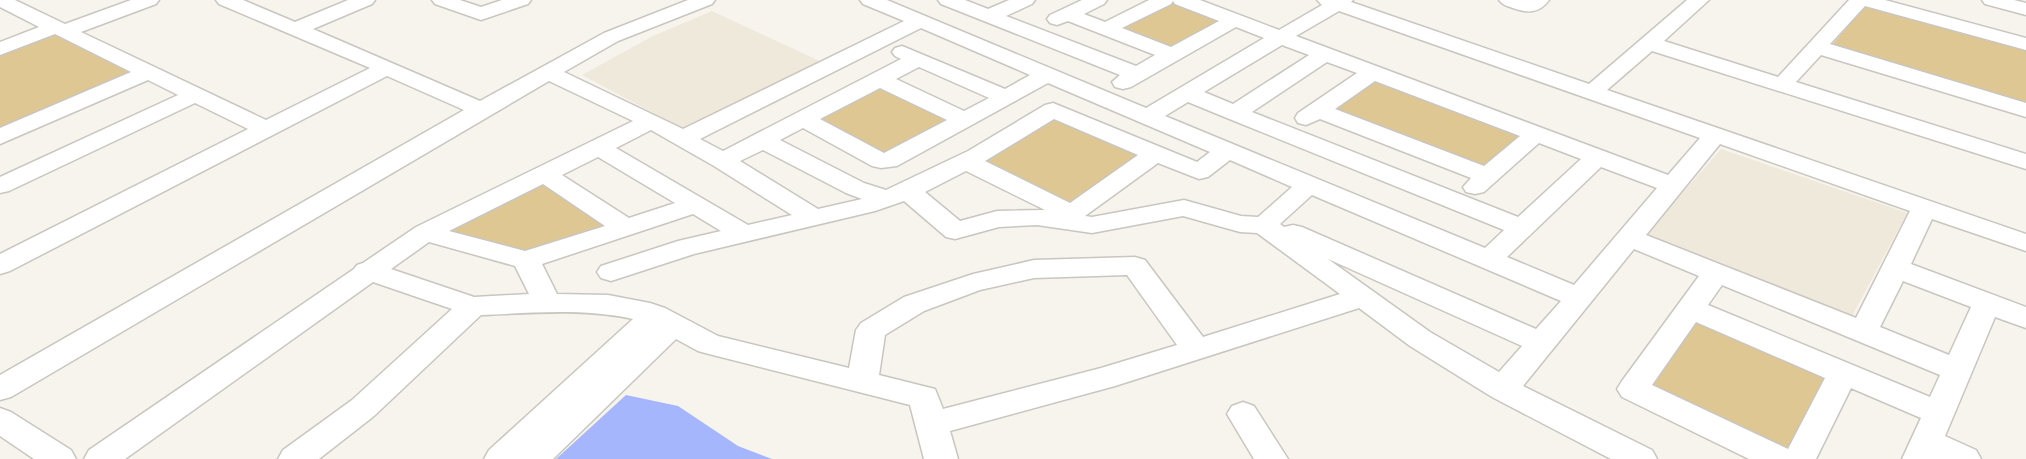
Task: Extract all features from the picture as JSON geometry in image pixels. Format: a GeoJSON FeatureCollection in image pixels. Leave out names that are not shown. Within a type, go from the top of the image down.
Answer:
{"type":"FeatureCollection","features":[{"type":"Feature","properties":{"kind":"street"},"geometry":{"type":"LineString","coordinates":[[0,49],[148,0]]}},
{"type":"Feature","properties":{"kind":"street"},"geometry":{"type":"LineString","coordinates":[[226,0],[473,106]]}},
{"type":"Feature","properties":{"kind":"street"},"geometry":{"type":"LineString","coordinates":[[296,29],[365,0]]}},
{"type":"Feature","properties":{"kind":"street"},"geometry":{"type":"LineString","coordinates":[[442,0],[481,14],[521,0]]}},
{"type":"Feature","properties":{"kind":"street"},"geometry":{"type":"LineString","coordinates":[[0,389],[585,37],[626,18],[673,0]]}},
{"type":"Feature","properties":{"kind":"street"},"geometry":{"type":"LineString","coordinates":[[0,375],[473,106],[548,72],[611,37],[705,0]]}},
{"type":"Feature","properties":{"kind":"street"},"geometry":{"type":"LineString","coordinates":[[870,0],[1579,298]]}},
{"type":"Feature","properties":{"kind":"street"},"geometry":{"type":"LineString","coordinates":[[948,0],[1137,74]]}},
{"type":"Feature","properties":{"kind":"street"},"geometry":{"type":"LineString","coordinates":[[989,16],[1025,0]]}},
{"type":"Feature","properties":{"kind":"street"},"geometry":{"type":"LineString","coordinates":[[1029,32],[1097,0]]}},
{"type":"Feature","properties":{"kind":"street"},"geometry":{"type":"LineString","coordinates":[[1105,29],[1164,0]]}},
{"type":"Feature","properties":{"kind":"street"},"geometry":{"type":"LineString","coordinates":[[1182,0],[1674,186]]}},
{"type":"Feature","properties":{"kind":"street"},"geometry":{"type":"LineString","coordinates":[[1509,0],[1529,7],[1539,0]]}},
{"type":"Feature","properties":{"kind":"street"},"geometry":{"type":"LineString","coordinates":[[1596,89],[1699,0]]}},
{"type":"Feature","properties":{"kind":"street"},"geometry":{"type":"LineString","coordinates":[[1782,85],[1861,0],[2026,44]]}},
{"type":"Feature","properties":{"kind":"street"},"geometry":{"type":"LineString","coordinates":[[1992,0],[2026,9]]}},
{"type":"Feature","properties":{"kind":"street"},"geometry":{"type":"LineString","coordinates":[[1147,116],[1339,1],[1596,89],[2026,231]]}},
{"type":"Feature","properties":{"kind":"street"},"geometry":{"type":"LineString","coordinates":[[5,7],[60,29],[266,130]]}},
{"type":"Feature","properties":{"kind":"street"},"geometry":{"type":"LineString","coordinates":[[1067,14],[1173,55]]}},
{"type":"Feature","properties":{"kind":"street"},"geometry":{"type":"LineString","coordinates":[[1098,96],[1235,20]]}},
{"type":"Feature","properties":{"kind":"street"},"geometry":{"type":"LineString","coordinates":[[682,139],[920,21]]}},
{"type":"Feature","properties":{"kind":"street"},"geometry":{"type":"LineString","coordinates":[[878,42],[1006,98]]}},
{"type":"Feature","properties":{"kind":"street"},"geometry":{"type":"LineString","coordinates":[[1649,43],[2026,162]]}},
{"type":"Feature","properties":{"kind":"street"},"geometry":{"type":"LineString","coordinates":[[1817,47],[2026,110]]}},
{"type":"Feature","properties":{"kind":"street"},"geometry":{"type":"LineString","coordinates":[[1234,113],[1326,54]]}},
{"type":"Feature","properties":{"kind":"street"},"geometry":{"type":"LineString","coordinates":[[723,161],[918,59]]}},
{"type":"Feature","properties":{"kind":"street"},"geometry":{"type":"LineString","coordinates":[[0,265],[387,68]]}},
{"type":"Feature","properties":{"kind":"street"},"geometry":{"type":"LineString","coordinates":[[0,136],[148,72]]}},
{"type":"Feature","properties":{"kind":"street"},"geometry":{"type":"LineString","coordinates":[[548,72],[651,121],[723,161],[814,218]]}},
{"type":"Feature","properties":{"kind":"street"},"geometry":{"type":"LineString","coordinates":[[1285,133],[1373,72]]}},
{"type":"Feature","properties":{"kind":"street"},"geometry":{"type":"LineString","coordinates":[[803,119],[881,161],[888,161],[1047,75]]}},
{"type":"Feature","properties":{"kind":"street"},"geometry":{"type":"LineString","coordinates":[[879,80],[966,120]]}},
{"type":"Feature","properties":{"kind":"street"},"geometry":{"type":"LineString","coordinates":[[1596,89],[1715,135],[2026,244]]}},
{"type":"Feature","properties":{"kind":"street"},"geometry":{"type":"LineString","coordinates":[[1186,93],[1521,228]]}},
{"type":"Feature","properties":{"kind":"street"},"geometry":{"type":"LineString","coordinates":[[0,186],[196,95]]}},
{"type":"Feature","properties":{"kind":"street"},"geometry":{"type":"LineString","coordinates":[[611,272],[687,247],[866,206],[897,194],[966,161],[1053,110],[1198,172],[1228,150]]}},
{"type":"Feature","properties":{"kind":"street"},"geometry":{"type":"LineString","coordinates":[[1318,110],[1488,176]]}},
{"type":"Feature","properties":{"kind":"street"},"geometry":{"type":"LineString","coordinates":[[101,459],[425,233],[651,121]]}},
{"type":"Feature","properties":{"kind":"street"},"geometry":{"type":"LineString","coordinates":[[1457,203],[1536,134]]}},
{"type":"Feature","properties":{"kind":"street"},"geometry":{"type":"LineString","coordinates":[[1503,389],[1715,135]]}},
{"type":"Feature","properties":{"kind":"street"},"geometry":{"type":"LineString","coordinates":[[762,140],[855,188],[897,194],[956,231],[997,219],[1067,218],[1092,225],[1184,208],[1240,224],[1266,223],[1541,343]]}},
{"type":"Feature","properties":{"kind":"street"},"geometry":{"type":"LineString","coordinates":[[598,147],[745,234]]}},
{"type":"Feature","properties":{"kind":"street"},"geometry":{"type":"LineString","coordinates":[[1067,218],[1155,154]]}},
{"type":"Feature","properties":{"kind":"street"},"geometry":{"type":"LineString","coordinates":[[1488,260],[1597,157]]}},
{"type":"Feature","properties":{"kind":"street"},"geometry":{"type":"LineString","coordinates":[[966,161],[1067,218]]}},
{"type":"Feature","properties":{"kind":"street"},"geometry":{"type":"LineString","coordinates":[[544,174],[626,228]]}},
{"type":"Feature","properties":{"kind":"street"},"geometry":{"type":"LineString","coordinates":[[1266,223],[1309,185]]}},
{"type":"Feature","properties":{"kind":"street"},"geometry":{"type":"LineString","coordinates":[[425,233],[526,260],[696,206]]}},
{"type":"Feature","properties":{"kind":"street"},"geometry":{"type":"LineString","coordinates":[[1863,332],[1925,208]]}},
{"type":"Feature","properties":{"kind":"street"},"geometry":{"type":"LineString","coordinates":[[1266,223],[1420,338],[1503,389],[1627,456]]}},
{"type":"Feature","properties":{"kind":"street"},"geometry":{"type":"LineString","coordinates":[[1630,238],[1958,370]]}},
{"type":"Feature","properties":{"kind":"street"},"geometry":{"type":"LineString","coordinates":[[526,260],[547,303]]}},
{"type":"Feature","properties":{"kind":"street"},"geometry":{"type":"LineString","coordinates":[[862,383],[871,330],[914,304],[973,283],[1034,269],[1134,266],[1196,349]]}},
{"type":"Feature","properties":{"kind":"street"},"geometry":{"type":"LineString","coordinates":[[1895,268],[2026,318]]}},
{"type":"Feature","properties":{"kind":"street"},"geometry":{"type":"LineString","coordinates":[[367,272],[472,306],[547,303],[608,304],[664,320],[709,344],[924,397],[941,459]]}},
{"type":"Feature","properties":{"kind":"street"},"geometry":{"type":"LineString","coordinates":[[1716,273],[1633,389],[1779,459]]}},
{"type":"Feature","properties":{"kind":"street"},"geometry":{"type":"LineString","coordinates":[[932,424],[1104,378],[1363,297]]}},
{"type":"Feature","properties":{"kind":"street"},"geometry":{"type":"LineString","coordinates":[[1928,438],[1987,303]]}},
{"type":"Feature","properties":{"kind":"street"},"geometry":{"type":"LineString","coordinates":[[294,459],[363,408],[472,306]]}},
{"type":"Feature","properties":{"kind":"street"},"geometry":{"type":"LineString","coordinates":[[1690,310],[1843,373],[1928,438],[1964,459]]}},
{"type":"Feature","properties":{"kind":"street"},"geometry":{"type":"LineString","coordinates":[[501,459],[664,320]]}},
{"type":"Feature","properties":{"kind":"street"},"geometry":{"type":"LineString","coordinates":[[532,459],[664,320]]}},
{"type":"Feature","properties":{"kind":"street"},"geometry":{"type":"LineString","coordinates":[[1799,459],[1843,373]]}},
{"type":"Feature","properties":{"kind":"street"},"geometry":{"type":"LineString","coordinates":[[1243,414],[1271,459]]}},
{"type":"Feature","properties":{"kind":"street"},"geometry":{"type":"LineString","coordinates":[[0,420],[59,459]]}},
{"type":"Feature","properties":{"kind":"shaded area"},"geometry":{"type":"Polygon","coordinates":[[[1171,0],[1226,21],[1170,52],[1111,29],[1171,0]]]}},
{"type":"Feature","properties":{"kind":"shaded area"},"geometry":{"type":"Polygon","coordinates":[[[1866,5],[2026,49],[2026,105],[1830,47],[1866,5]]]}},
{"type":"Feature","properties":{"kind":"shaded area"},"geometry":{"type":"Polygon","coordinates":[[[712,11],[826,64],[687,131],[582,75],[653,36],[712,11]]]}},
{"type":"Feature","properties":{"kind":"shaded area"},"geometry":{"type":"Polygon","coordinates":[[[53,34],[133,74],[0,130],[0,54],[53,34]]]}},
{"type":"Feature","properties":{"kind":"shaded area"},"geometry":{"type":"Polygon","coordinates":[[[1374,78],[1522,135],[1484,170],[1330,110],[1374,78]]]}},
{"type":"Feature","properties":{"kind":"shaded area"},"geometry":{"type":"Polygon","coordinates":[[[878,85],[956,121],[888,157],[812,119],[878,85]]]}},
{"type":"Feature","properties":{"kind":"shaded area"},"geometry":{"type":"Polygon","coordinates":[[[1053,116],[1140,156],[1069,206],[981,161],[1053,116]]]}},
{"type":"Feature","properties":{"kind":"shaded area"},"geometry":{"type":"Polygon","coordinates":[[[1721,149],[1907,213],[1850,320],[1644,237],[1721,149]]]}},
{"type":"Feature","properties":{"kind":"shaded area"},"geometry":{"type":"Polygon","coordinates":[[[541,180],[613,225],[523,252],[442,230],[541,180]]]}},
{"type":"Feature","properties":{"kind":"shaded area"},"geometry":{"type":"Polygon","coordinates":[[[1699,318],[1829,374],[1785,454],[1649,389],[1699,318]]]}},
{"type":"Feature","properties":{"kind":"water"},"geometry":{"type":"Polygon","coordinates":[[[626,395],[678,406],[738,446],[772,459],[556,459],[626,395]]]}}]}
